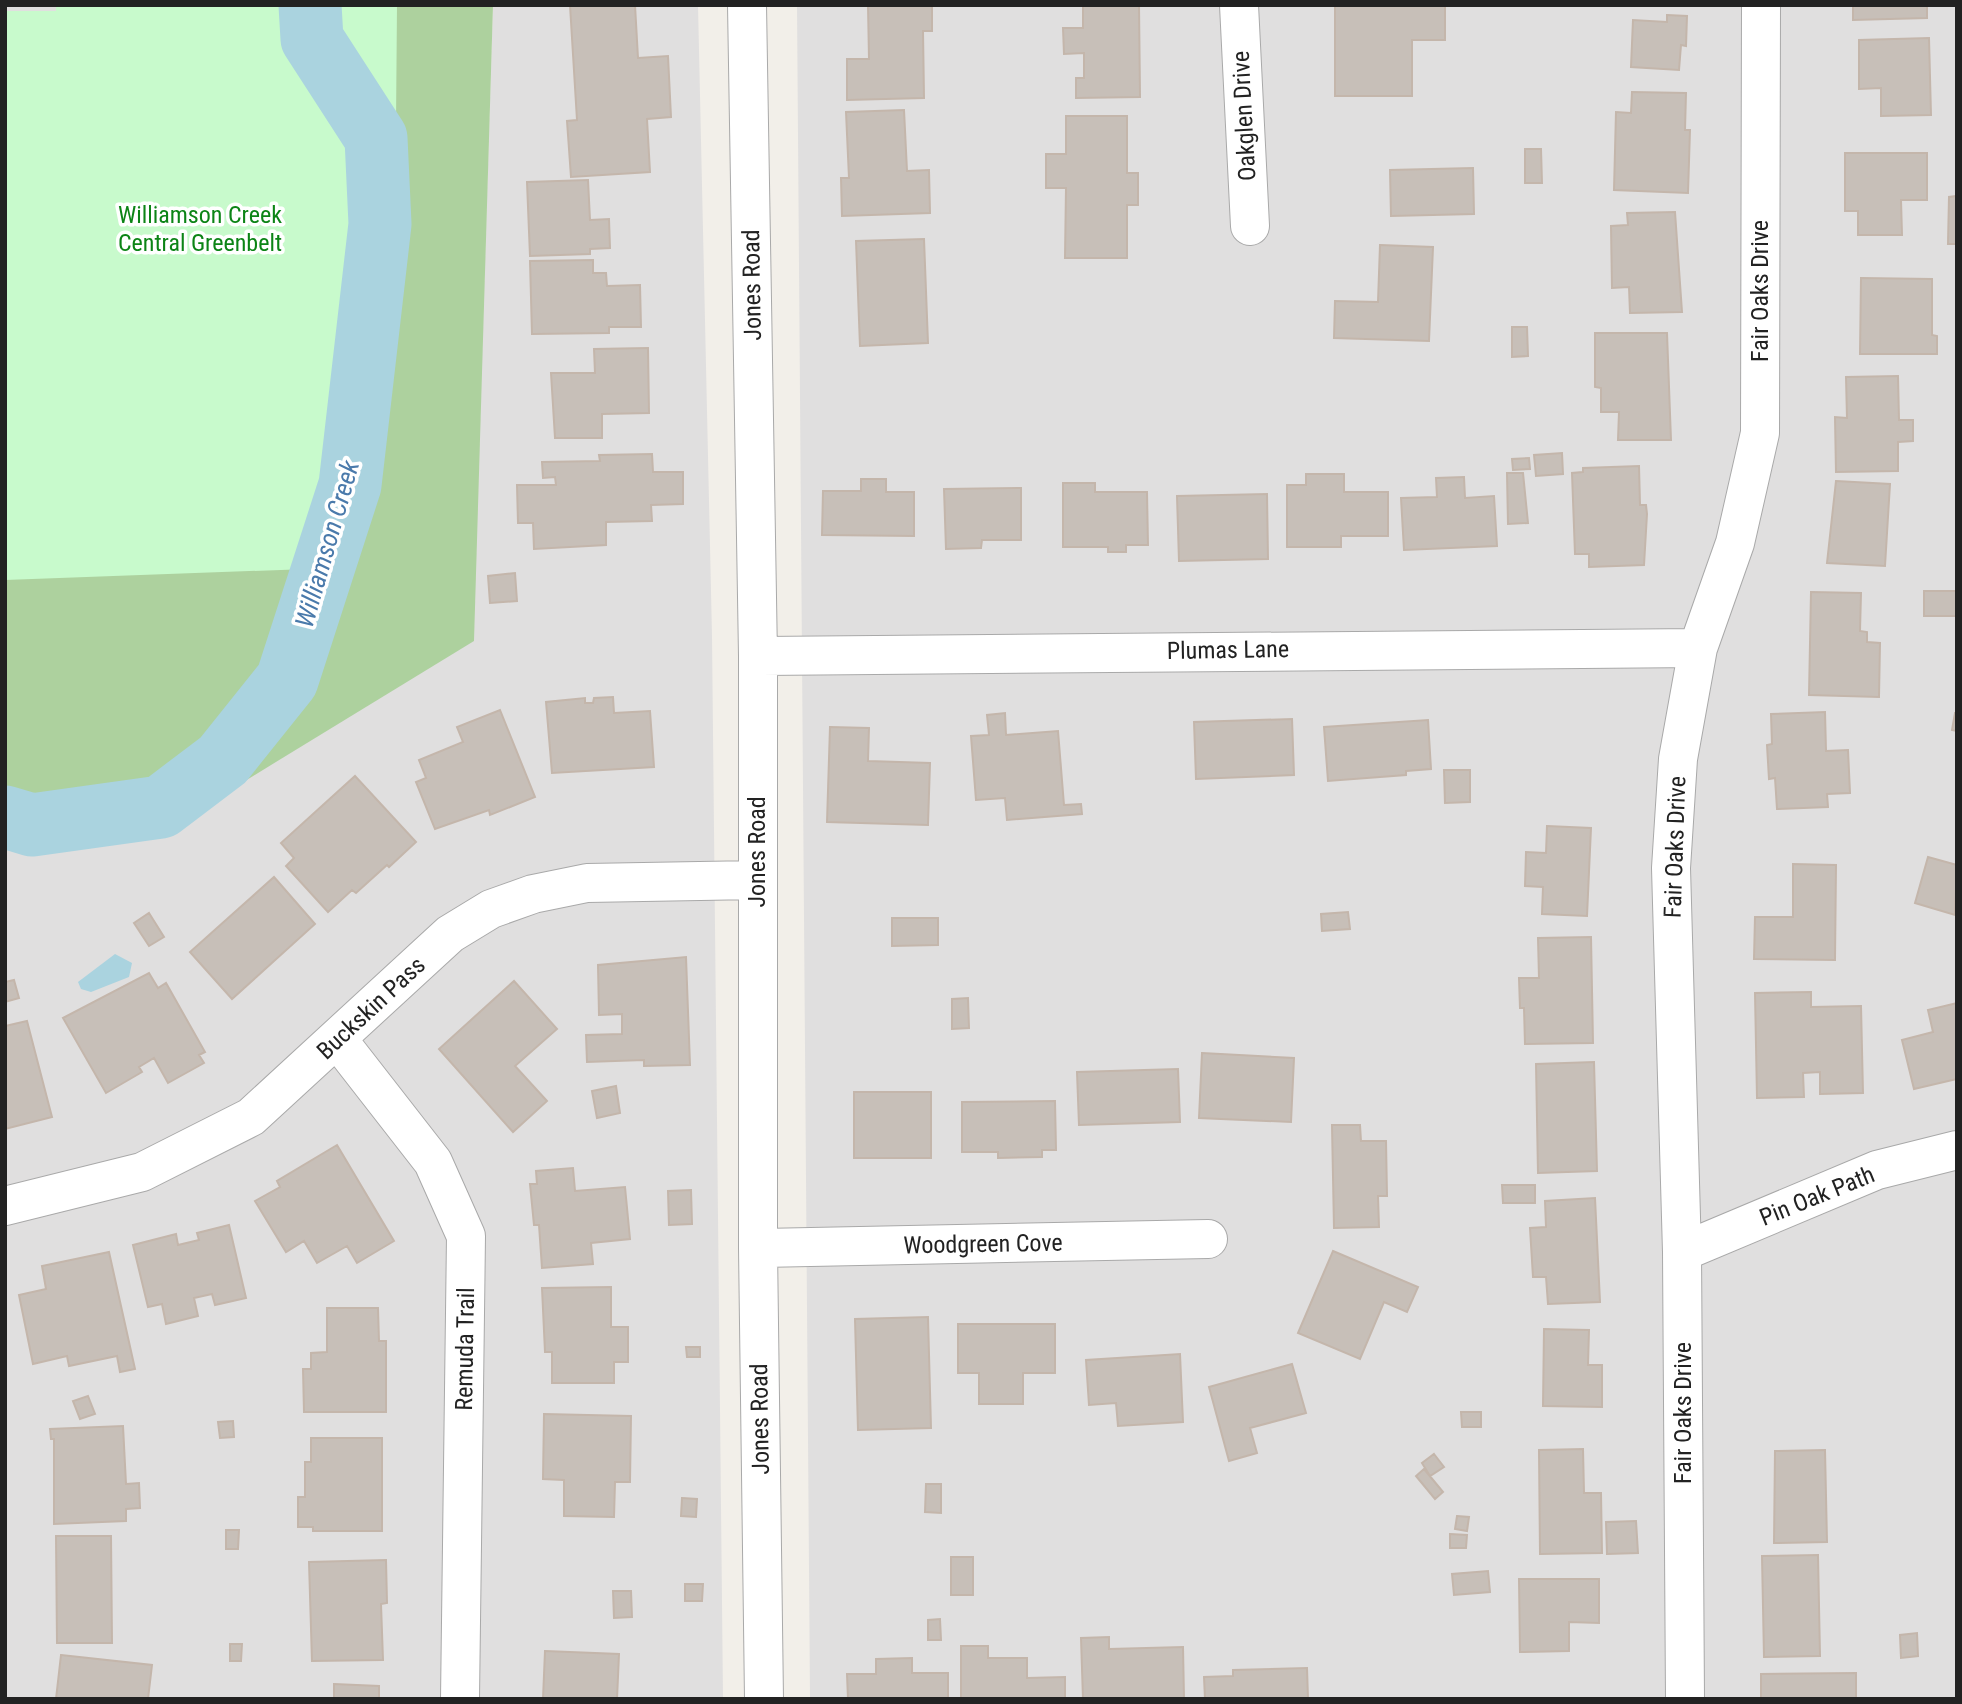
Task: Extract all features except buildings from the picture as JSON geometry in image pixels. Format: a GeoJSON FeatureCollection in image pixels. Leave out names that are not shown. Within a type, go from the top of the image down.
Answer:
{"type":"FeatureCollection","features":[{"type":"Feature","properties":{"kind":"street","name":"Jones Road"},"geometry":{"type":"LineString","coordinates":[[747,5],[758,656],[758,1248],[764,1699]]}},
{"type":"Feature","properties":{"kind":"street","name":"Oakglen Drive"},"geometry":{"type":"LineString","coordinates":[[1238,5],[1250,226]]}},
{"type":"Feature","properties":{"kind":"street","name":"Fair Oaks Drive"},"geometry":{"type":"LineString","coordinates":[[1685,1699],[1682,1252],[1671,868],[1678,759],[1698,648],[1735,543],[1760,433],[1761,5]]}},
{"type":"Feature","properties":{"kind":"street","name":"Plumas Lane"},"geometry":{"type":"LineString","coordinates":[[758,656],[1698,648]]}},
{"type":"Feature","properties":{"kind":"street","name":"Buckskin Pass"},"geometry":{"type":"LineString","coordinates":[[5,1206],[142,1172],[251,1116],[338,1040],[450,934],[491,909],[534,894],[587,883],[756,880]]}},
{"type":"Feature","properties":{"kind":"street","name":"Remuda Trail"},"geometry":{"type":"LineString","coordinates":[[338,1040],[433,1162],[466,1236],[460,1699]]}},
{"type":"Feature","properties":{"kind":"street","name":"Pin Oak Path"},"geometry":{"type":"LineString","coordinates":[[1682,1252],[1877,1170],[1957,1150]]}},
{"type":"Feature","properties":{"kind":"street","name":"Woodgreen Cove"},"geometry":{"type":"LineString","coordinates":[[758,1248],[1209,1239]]}},
{"type":"Feature","properties":{"kind":"shaded area"},"geometry":{"type":"Polygon","coordinates":[[[5,5],[56,5],[57,11],[5,11],[5,5]]]}},
{"type":"Feature","properties":{"kind":"shaded area"},"geometry":{"type":"Polygon","coordinates":[[[493,5],[698,5],[712,636],[723,1699],[5,1699],[5,580],[473,641],[493,5]]]}},
{"type":"Feature","properties":{"kind":"shaded area"},"geometry":{"type":"Polygon","coordinates":[[[797,5],[1957,5],[1957,1699],[810,1699],[797,5]]]}},
{"type":"Feature","properties":{"kind":"green space","name":"Williamson Creek Central Greenbelt"},"geometry":{"type":"Polygon","coordinates":[[[56,5],[397,5],[395,241],[366,493],[335,568],[5,580],[5,11],[56,11],[56,5]]]}},
{"type":"Feature","properties":{"kind":"green space"},"geometry":{"type":"Polygon","coordinates":[[[99,5],[493,5],[474,641],[181,820],[85,845],[5,842],[5,518],[99,5]]]}},
{"type":"Feature","properties":{"kind":"water"},"geometry":{"type":"Polygon","coordinates":[[[115,954],[132,963],[129,977],[91,992],[81,989],[78,982],[115,954]]]}},
{"type":"Feature","properties":{"kind":"waterway","name":"Williamson Creek"},"geometry":{"type":"LineString","coordinates":[[5,817],[32,825],[161,807],[223,760],[287,680],[350,485],[380,224],[376,138],[312,39],[310,5]]}}]}
